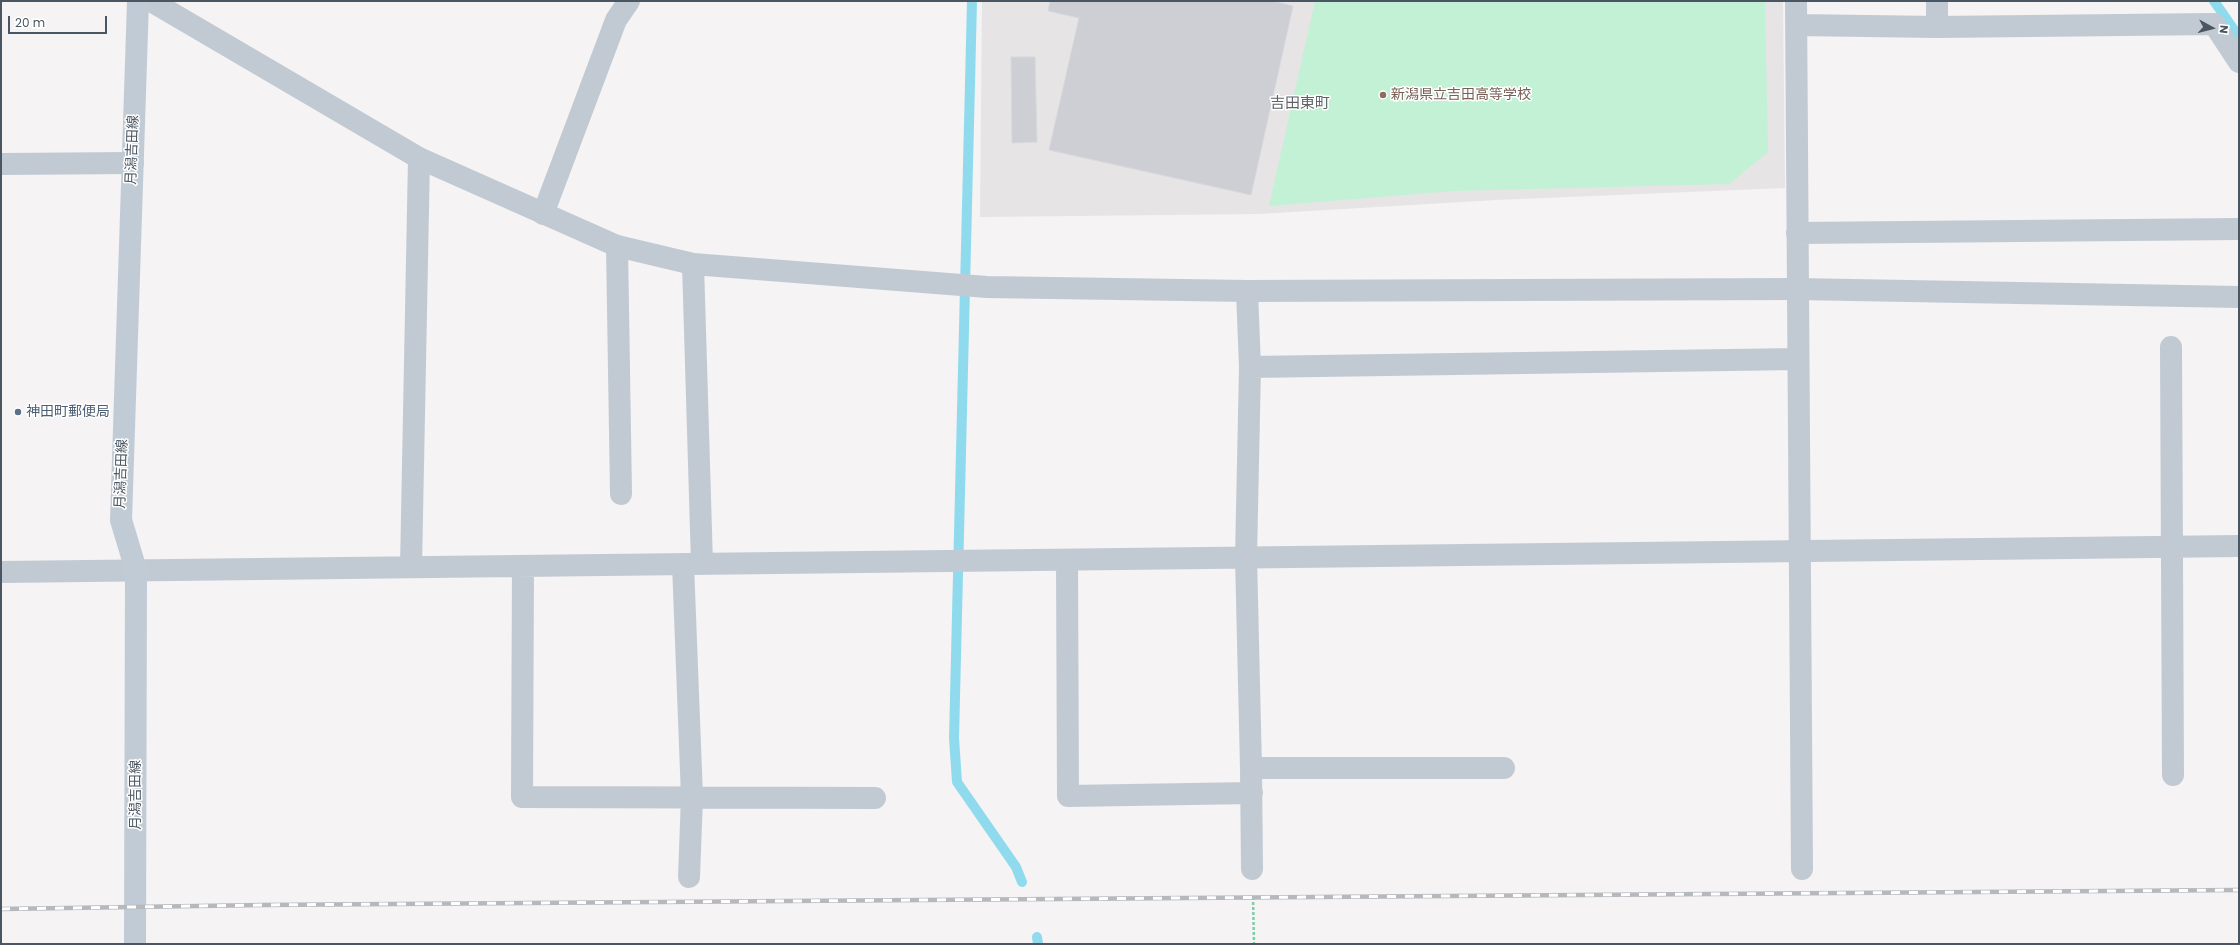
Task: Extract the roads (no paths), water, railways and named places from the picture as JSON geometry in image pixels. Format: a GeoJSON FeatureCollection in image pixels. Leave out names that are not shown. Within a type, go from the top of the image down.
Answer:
{"type":"FeatureCollection","features":[{"type":"Feature","properties":{"kind":"main road","name":"月潟吉田線"},"geometry":{"type":"LineString","coordinates":[[135,944],[136,570],[121,520],[138,1]]}},
{"type":"Feature","properties":{"kind":"street"},"geometry":{"type":"LineString","coordinates":[[151,1],[419,158],[617,246],[693,264],[986,287],[1247,291],[1797,289],[2239,297]]}},
{"type":"Feature","properties":{"kind":"street"},"geometry":{"type":"LineString","coordinates":[[543,214],[616,20],[629,1]]}},
{"type":"Feature","properties":{"kind":"street"},"geometry":{"type":"LineString","coordinates":[[1796,1],[1802,869]]}},
{"type":"Feature","properties":{"kind":"street"},"geometry":{"type":"LineString","coordinates":[[1937,1],[1937,27]]}},
{"type":"Feature","properties":{"kind":"street"},"geometry":{"type":"LineString","coordinates":[[1797,25],[1937,27],[2214,24],[2239,62]]}},
{"type":"Feature","properties":{"kind":"street"},"geometry":{"type":"LineString","coordinates":[[411,567],[419,158]]}},
{"type":"Feature","properties":{"kind":"street"},"geometry":{"type":"LineString","coordinates":[[1,164],[133,163]]}},
{"type":"Feature","properties":{"kind":"street"},"geometry":{"type":"LineString","coordinates":[[1797,233],[2239,229]]}},
{"type":"Feature","properties":{"kind":"street"},"geometry":{"type":"LineString","coordinates":[[617,246],[621,494]]}},
{"type":"Feature","properties":{"kind":"street"},"geometry":{"type":"LineString","coordinates":[[689,877],[692,797],[693,264]]}},
{"type":"Feature","properties":{"kind":"street"},"geometry":{"type":"LineString","coordinates":[[1247,291],[1250,367],[1246,557],[1252,768],[1252,869]]}},
{"type":"Feature","properties":{"kind":"street"},"geometry":{"type":"LineString","coordinates":[[2171,347],[2173,775]]}},
{"type":"Feature","properties":{"kind":"street"},"geometry":{"type":"LineString","coordinates":[[1250,367],[1798,359]]}},
{"type":"Feature","properties":{"kind":"street"},"geometry":{"type":"LineString","coordinates":[[1,572],[1067,561],[1246,557],[2239,546]]}},
{"type":"Feature","properties":{"kind":"street"},"geometry":{"type":"LineString","coordinates":[[1067,561],[1068,796],[1252,793]]}},
{"type":"Feature","properties":{"kind":"street"},"geometry":{"type":"LineString","coordinates":[[523,566],[522,797],[875,798]]}},
{"type":"Feature","properties":{"kind":"street"},"geometry":{"type":"LineString","coordinates":[[1252,768],[1504,768]]}},
{"type":"Feature","properties":{"kind":"waterway"},"geometry":{"type":"LineString","coordinates":[[972,1],[954,738],[957,782],[1016,867],[1022,882]]}},
{"type":"Feature","properties":{"kind":"waterway"},"geometry":{"type":"LineString","coordinates":[[2214,1],[2239,37]]}},
{"type":"Feature","properties":{"kind":"waterway"},"geometry":{"type":"LineString","coordinates":[[1037,937],[1038,944]]}},
{"type":"Feature","properties":{"kind":"railway"},"geometry":{"type":"LineString","coordinates":[[1,909],[263,905],[2239,890]]}},
{"type":"Feature","properties":{"kind":"place","name":"新潟県立吉田高等学校"},"geometry":{"type":"Point","coordinates":[1383,95]}},
{"type":"Feature","properties":{"kind":"place","name":"神田町郵便局"},"geometry":{"type":"Point","coordinates":[18,412]}},
{"type":"Feature","properties":{"kind":"district","name":"吉田東町"},"geometry":{"type":"Point","coordinates":[1300,104]}}]}
